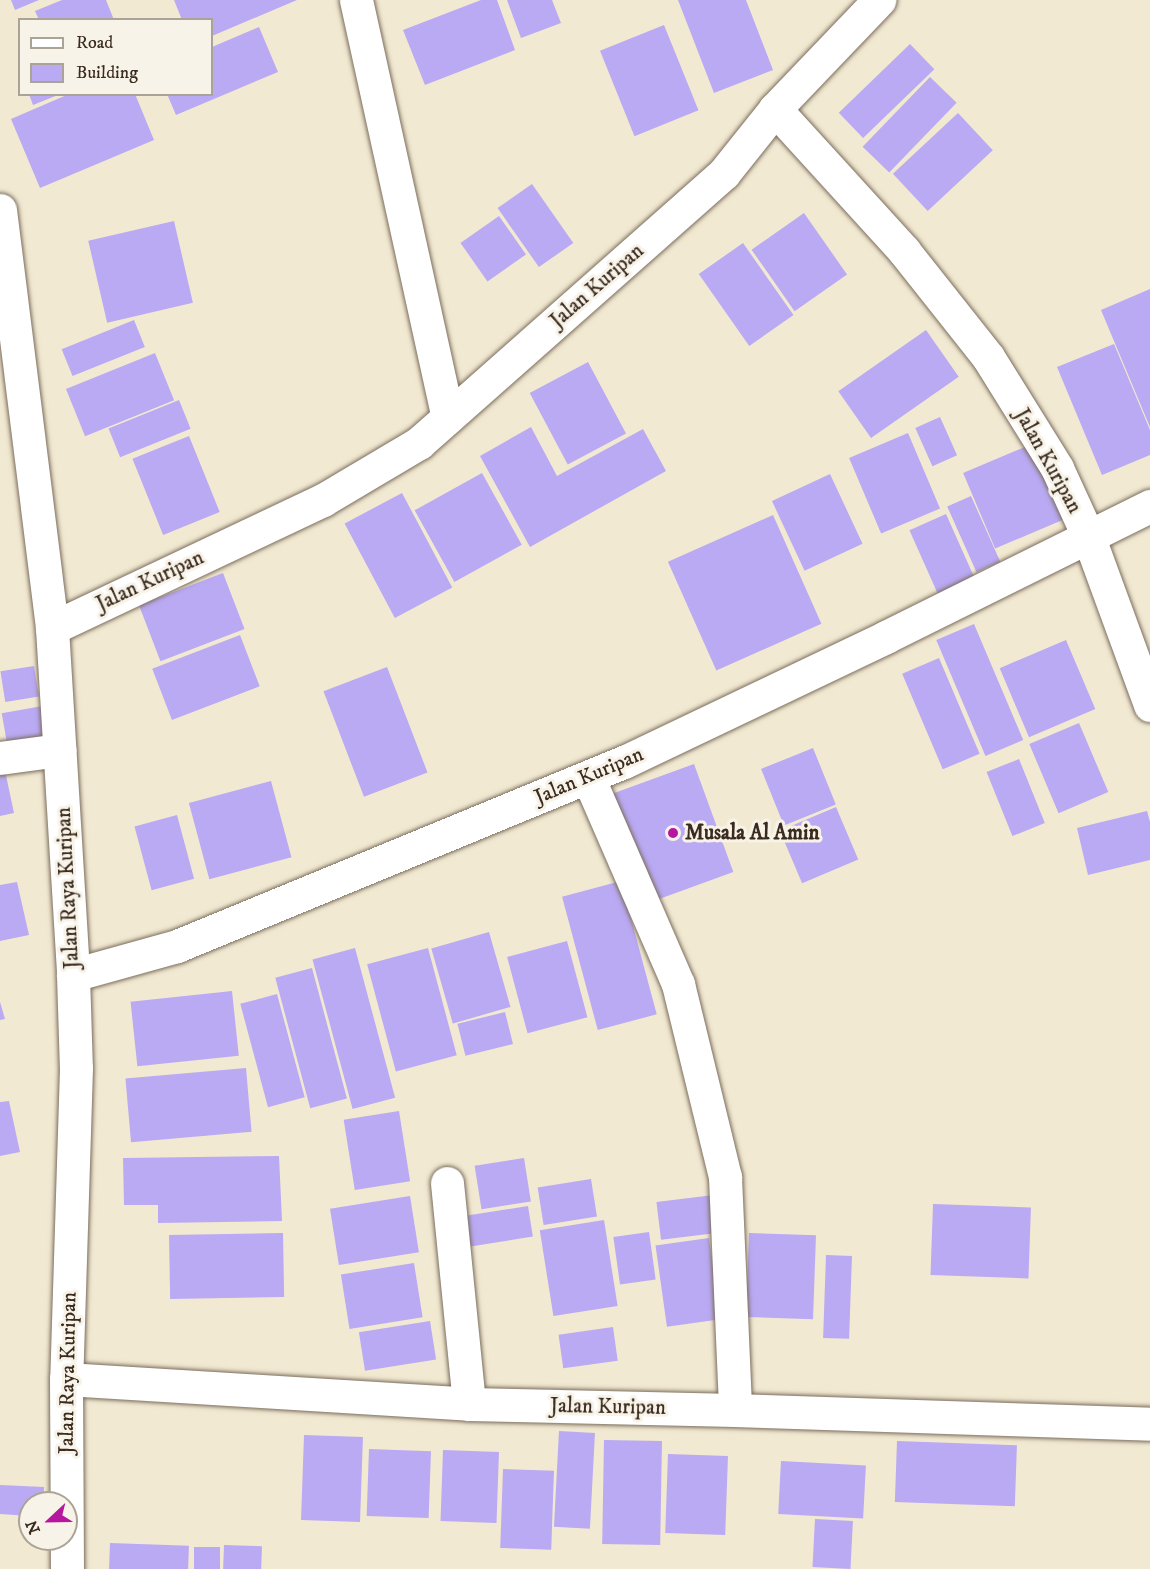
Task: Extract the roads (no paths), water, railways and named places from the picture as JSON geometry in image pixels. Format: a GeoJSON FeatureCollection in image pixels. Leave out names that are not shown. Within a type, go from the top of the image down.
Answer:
{"type":"FeatureCollection","features":[{"type":"Feature","properties":{"kind":"street"},"geometry":{"type":"LineString","coordinates":[[356,0],[448,417]]}},
{"type":"Feature","properties":{"kind":"street","name":"Jalan Kuripan"},"geometry":{"type":"LineString","coordinates":[[52,628],[323,500],[418,443],[724,173],[775,109],[879,0]]}},
{"type":"Feature","properties":{"kind":"street","name":"Jalan Kuripan"},"geometry":{"type":"LineString","coordinates":[[775,109],[904,251],[988,357],[1058,468],[1089,538],[1150,705]]}},
{"type":"Feature","properties":{"kind":"street","name":"Jalan Raya Kuripan"},"geometry":{"type":"LineString","coordinates":[[0,210],[52,628],[73,975],[76,1068],[66,1379],[66,1569]]}},
{"type":"Feature","properties":{"kind":"street","name":"Jalan Kuripan"},"geometry":{"type":"LineString","coordinates":[[73,975],[177,946],[588,777],[844,657],[1150,506]]}},
{"type":"Feature","properties":{"kind":"street"},"geometry":{"type":"LineString","coordinates":[[0,758],[59,750]]}},
{"type":"Feature","properties":{"kind":"street"},"geometry":{"type":"LineString","coordinates":[[588,777],[678,984],[725,1177],[735,1410]]}},
{"type":"Feature","properties":{"kind":"street"},"geometry":{"type":"LineString","coordinates":[[447,1183],[470,1404]]}},
{"type":"Feature","properties":{"kind":"street","name":"Jalan Kuripan"},"geometry":{"type":"LineString","coordinates":[[66,1379],[470,1404],[1150,1424]]}},
{"type":"Feature","properties":{"kind":"place","name":"Musala Al Amin"},"geometry":{"type":"Point","coordinates":[673,833]}}]}
